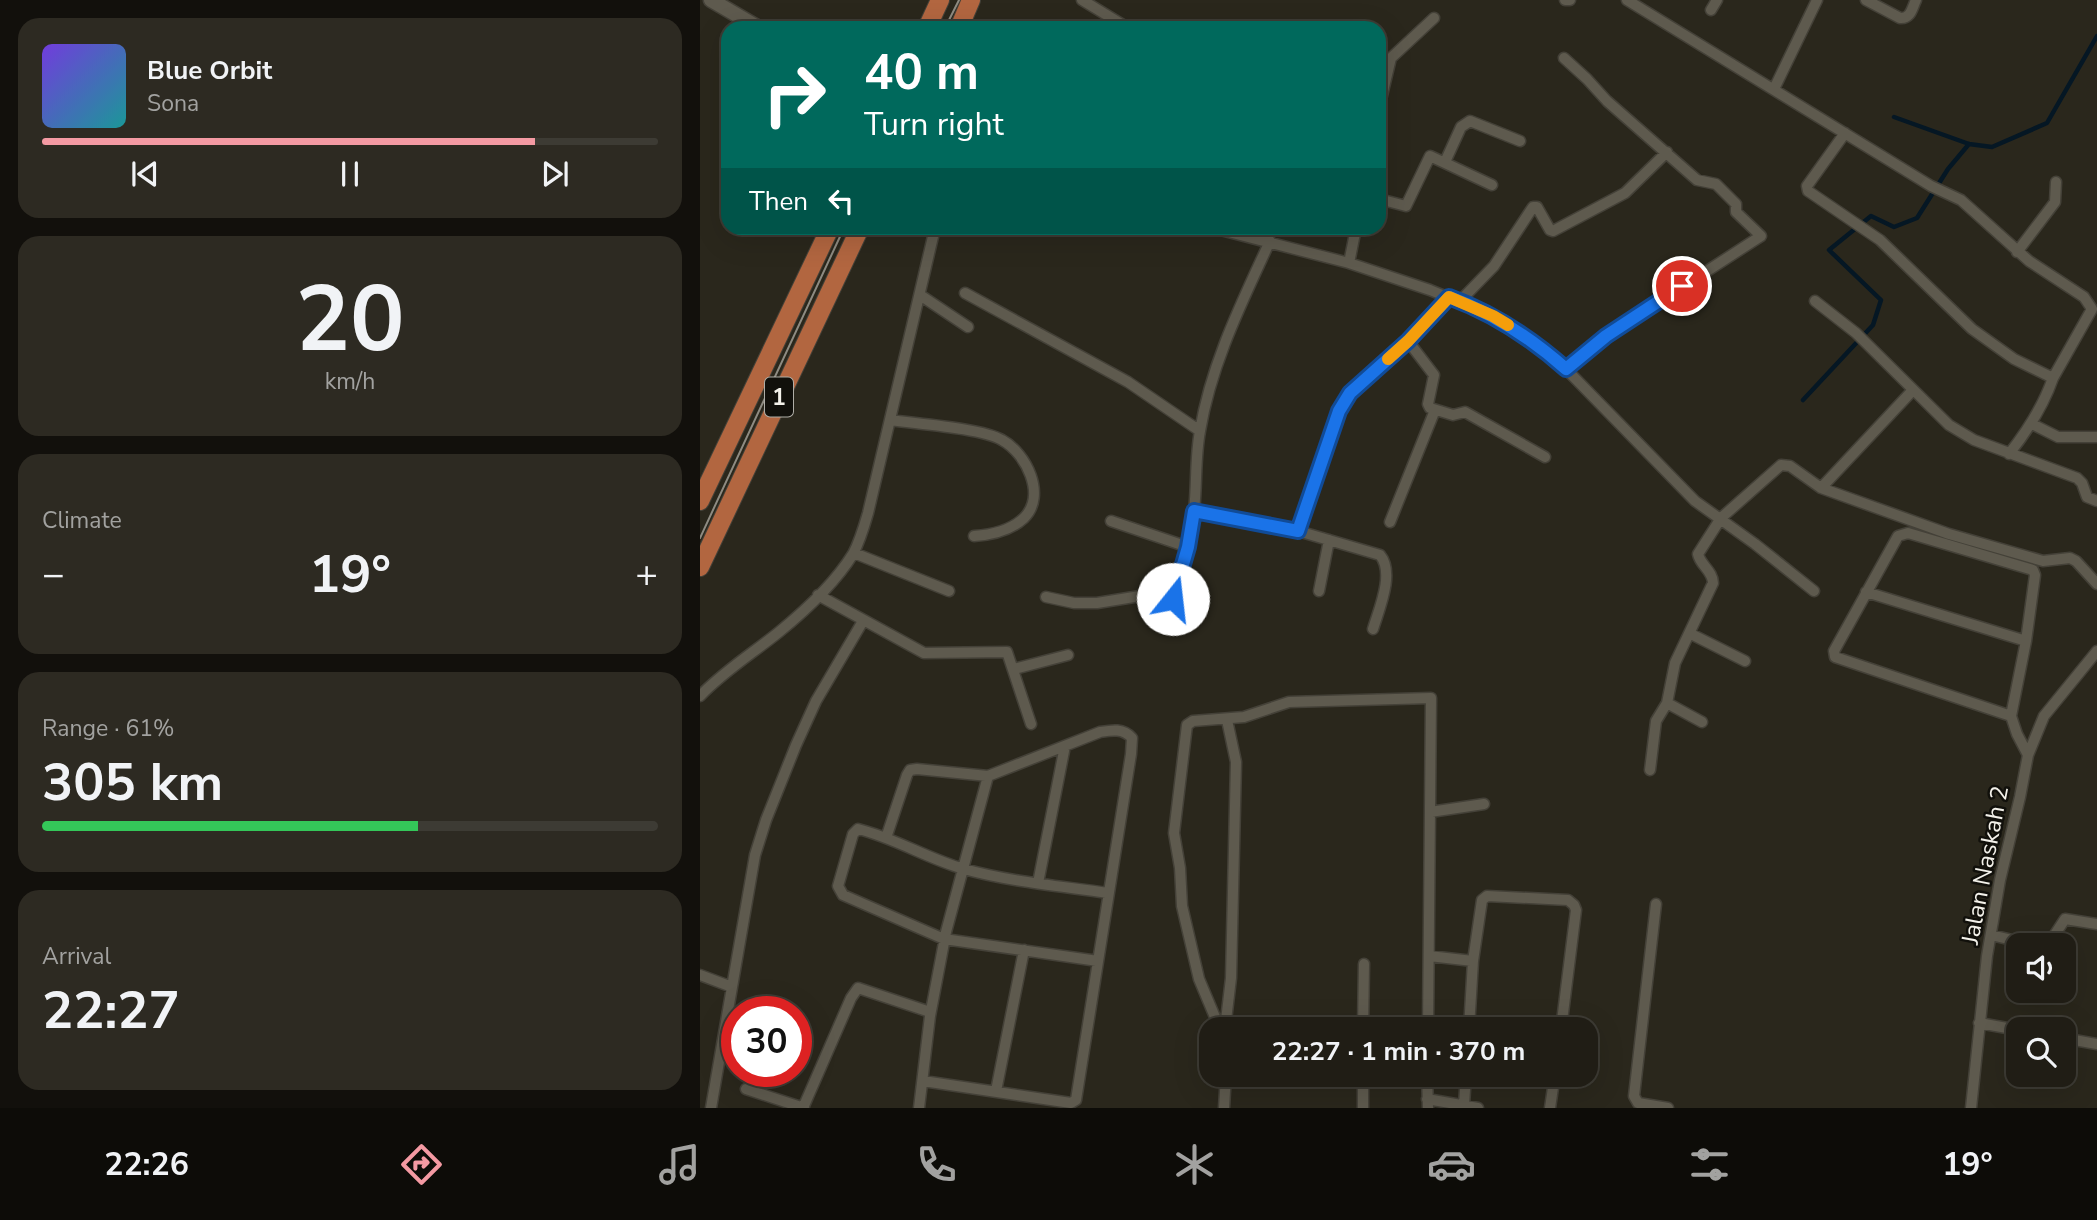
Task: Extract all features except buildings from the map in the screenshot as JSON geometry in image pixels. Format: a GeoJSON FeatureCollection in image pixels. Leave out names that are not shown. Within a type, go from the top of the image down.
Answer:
{"type":"FeatureCollection","features":[{"type":"Feature","properties":{"kind":"highway"},"geometry":{"type":"LineString","coordinates":[[930,21],[940,0]]}},
{"type":"Feature","properties":{"kind":"highway"},"geometry":{"type":"LineString","coordinates":[[963,21],[971,0]]}},
{"type":"Feature","properties":{"kind":"highway","name":"1"},"geometry":{"type":"LineString","coordinates":[[700,501],[827,235]]}},
{"type":"Feature","properties":{"kind":"highway","name":"1"},"geometry":{"type":"LineString","coordinates":[[700,567],[704,546],[857,235]]}},
{"type":"Feature","properties":{"kind":"street"},"geometry":{"type":"LineString","coordinates":[[711,0],[747,21]]}},
{"type":"Feature","properties":{"kind":"street"},"geometry":{"type":"LineString","coordinates":[[1082,0],[1116,21]]}},
{"type":"Feature","properties":{"kind":"street"},"geometry":{"type":"LineString","coordinates":[[1774,89],[1817,0]]}},
{"type":"Feature","properties":{"kind":"street"},"geometry":{"type":"LineString","coordinates":[[1866,0],[1900,18],[1905,18],[1916,0]]}},
{"type":"Feature","properties":{"kind":"street"},"geometry":{"type":"LineString","coordinates":[[1634,2],[1935,188],[1961,200],[2017,252],[2084,297],[2090,304],[2088,316],[2053,378],[2032,424],[2009,454]]}},
{"type":"Feature","properties":{"kind":"street"},"geometry":{"type":"LineString","coordinates":[[1386,79],[1391,58],[1434,18]]}},
{"type":"Feature","properties":{"kind":"street"},"geometry":{"type":"LineString","coordinates":[[1564,58],[1607,101],[1697,180],[1716,184],[1736,204],[1736,212],[1761,236],[1613,332],[1566,369]]}},
{"type":"Feature","properties":{"kind":"street"},"geometry":{"type":"LineString","coordinates":[[1445,162],[1461,127],[1470,121],[1520,141]]}},
{"type":"Feature","properties":{"kind":"street"},"geometry":{"type":"LineString","coordinates":[[1845,133],[1807,189],[1880,240],[1972,329],[2014,359],[2053,378]]}},
{"type":"Feature","properties":{"kind":"street"},"geometry":{"type":"LineString","coordinates":[[1298,531],[1342,404],[1350,393],[1494,266],[1532,208],[1537,207],[1553,231],[1625,193],[1667,152]]}},
{"type":"Feature","properties":{"kind":"street"},"geometry":{"type":"LineString","coordinates":[[1386,201],[1406,206],[1428,158],[1432,156],[1492,185]]}},
{"type":"Feature","properties":{"kind":"street"},"geometry":{"type":"LineString","coordinates":[[2017,252],[2055,202],[2056,182]]}},
{"type":"Feature","properties":{"kind":"street"},"geometry":{"type":"LineString","coordinates":[[700,696],[729,669],[780,631],[818,595],[854,553],[868,513],[933,235]]}},
{"type":"Feature","properties":{"kind":"street"},"geometry":{"type":"LineString","coordinates":[[1242,235],[1349,263],[1455,299],[1493,316],[1534,341],[1566,369],[1695,501],[1721,518],[1814,591]]}},
{"type":"Feature","properties":{"kind":"street"},"geometry":{"type":"LineString","coordinates":[[1046,597],[1074,603],[1140,596],[1169,602],[1172,600],[1188,547],[1194,511],[1199,431],[1227,336],[1266,241],[1266,235]]}},
{"type":"Feature","properties":{"kind":"street"},"geometry":{"type":"LineString","coordinates":[[1349,263],[1355,235]]}},
{"type":"Feature","properties":{"kind":"street"},"geometry":{"type":"LineString","coordinates":[[965,293],[1121,377],[1199,431]]}},
{"type":"Feature","properties":{"kind":"street"},"geometry":{"type":"LineString","coordinates":[[920,295],[968,327]]}},
{"type":"Feature","properties":{"kind":"street"},"geometry":{"type":"LineString","coordinates":[[1815,301],[1856,333],[1949,425],[1974,440],[2077,478],[2082,483],[2087,498],[2097,501]]}},
{"type":"Feature","properties":{"kind":"street"},"geometry":{"type":"LineString","coordinates":[[1408,341],[1434,375],[1428,404],[1430,408],[1453,415],[1465,412],[1545,457]]}},
{"type":"Feature","properties":{"kind":"street"},"geometry":{"type":"LineString","coordinates":[[1822,488],[1913,390]]}},
{"type":"Feature","properties":{"kind":"street"},"geometry":{"type":"LineString","coordinates":[[1390,522],[1436,410]]}},
{"type":"Feature","properties":{"kind":"street"},"geometry":{"type":"LineString","coordinates":[[890,420],[995,436],[1014,448],[1022,457],[1032,481],[1033,494],[1029,512],[1022,520],[1002,531],[974,536]]}},
{"type":"Feature","properties":{"kind":"street"},"geometry":{"type":"LineString","coordinates":[[2032,424],[2058,437],[2097,437]]}},
{"type":"Feature","properties":{"kind":"street"},"geometry":{"type":"LineString","coordinates":[[1650,769],[1656,721],[1667,703],[1675,663],[1713,583],[1713,577],[1698,554],[1721,518],[1781,465],[1790,466],[1822,488],[1949,534],[2043,561],[2070,558],[2097,584]]}},
{"type":"Feature","properties":{"kind":"street"},"geometry":{"type":"LineString","coordinates":[[1194,511],[1298,531],[1380,555],[1384,559],[1385,589],[1373,629]]}},
{"type":"Feature","properties":{"kind":"street"},"geometry":{"type":"LineString","coordinates":[[1111,520],[1188,547]]}},
{"type":"Feature","properties":{"kind":"street"},"geometry":{"type":"LineString","coordinates":[[2011,716],[1836,659],[1834,651],[1894,540],[1905,533],[2034,570],[2026,641],[2011,716],[2028,755]]}},
{"type":"Feature","properties":{"kind":"street"},"geometry":{"type":"LineString","coordinates":[[1319,590],[1329,540]]}},
{"type":"Feature","properties":{"kind":"street"},"geometry":{"type":"LineString","coordinates":[[854,553],[949,591]]}},
{"type":"Feature","properties":{"kind":"street"},"geometry":{"type":"LineString","coordinates":[[1866,592],[2026,641]]}},
{"type":"Feature","properties":{"kind":"street"},"geometry":{"type":"LineString","coordinates":[[818,595],[924,653],[1010,654],[1031,724]]}},
{"type":"Feature","properties":{"kind":"street"},"geometry":{"type":"LineString","coordinates":[[711,1108],[755,855],[766,820],[816,701],[863,621]]}},
{"type":"Feature","properties":{"kind":"street"},"geometry":{"type":"LineString","coordinates":[[1691,634],[1745,661]]}},
{"type":"Feature","properties":{"kind":"street","name":"Jalan Naskah 2"},"geometry":{"type":"LineString","coordinates":[[1971,1108],[1991,935],[2000,880],[2028,755],[2044,716],[2097,652]]}},
{"type":"Feature","properties":{"kind":"street"},"geometry":{"type":"LineString","coordinates":[[1014,669],[1068,654]]}},
{"type":"Feature","properties":{"kind":"street"},"geometry":{"type":"LineString","coordinates":[[1217,1017],[1199,979],[1185,918],[1174,833],[1187,725],[1193,721],[1252,716],[1275,705],[1289,702],[1431,698],[1428,1017]]}},
{"type":"Feature","properties":{"kind":"street"},"geometry":{"type":"LineString","coordinates":[[1667,703],[1702,722]]}},
{"type":"Feature","properties":{"kind":"street"},"geometry":{"type":"LineString","coordinates":[[1225,1017],[1231,978],[1236,761],[1227,720]]}},
{"type":"Feature","properties":{"kind":"street"},"geometry":{"type":"LineString","coordinates":[[886,838],[911,770],[988,776],[1113,730],[1127,733],[1132,738],[1076,1100],[1071,1103],[923,1080]]}},
{"type":"Feature","properties":{"kind":"street"},"geometry":{"type":"LineString","coordinates":[[1038,883],[1065,746]]}},
{"type":"Feature","properties":{"kind":"street"},"geometry":{"type":"LineString","coordinates":[[919,1108],[930,1012],[944,939],[988,776]]}},
{"type":"Feature","properties":{"kind":"street"},"geometry":{"type":"LineString","coordinates":[[1430,812],[1485,804]]}},
{"type":"Feature","properties":{"kind":"street"},"geometry":{"type":"LineString","coordinates":[[1098,961],[944,939],[843,895],[838,886],[855,831],[858,829],[962,869],[1108,893]]}},
{"type":"Feature","properties":{"kind":"street"},"geometry":{"type":"LineString","coordinates":[[1470,1017],[1474,961],[1484,897],[1568,900],[1572,903],[1576,910],[1563,1017]]}},
{"type":"Feature","properties":{"kind":"street"},"geometry":{"type":"LineString","coordinates":[[1656,904],[1633,1093],[1635,1101],[1642,1106],[1668,1108]]}},
{"type":"Feature","properties":{"kind":"street"},"geometry":{"type":"LineString","coordinates":[[2056,933],[2065,919],[2097,924]]}},
{"type":"Feature","properties":{"kind":"street"},"geometry":{"type":"LineString","coordinates":[[1991,935],[2006,939]]}},
{"type":"Feature","properties":{"kind":"street"},"geometry":{"type":"LineString","coordinates":[[996,1091],[1024,950]]}},
{"type":"Feature","properties":{"kind":"street"},"geometry":{"type":"LineString","coordinates":[[1429,956],[1474,961]]}},
{"type":"Feature","properties":{"kind":"street"},"geometry":{"type":"LineString","coordinates":[[1363,1017],[1364,964]]}},
{"type":"Feature","properties":{"kind":"street"},"geometry":{"type":"LineString","coordinates":[[700,975],[732,988]]}},
{"type":"Feature","properties":{"kind":"street"},"geometry":{"type":"LineString","coordinates":[[746,1089],[804,1108],[856,989],[861,988],[930,1012]]}},
{"type":"Feature","properties":{"kind":"street"},"geometry":{"type":"LineString","coordinates":[[1979,1023],[2006,1028]]}},
{"type":"Feature","properties":{"kind":"street"},"geometry":{"type":"LineString","coordinates":[[2076,1040],[2097,1044]]}},
{"type":"Feature","properties":{"kind":"street"},"geometry":{"type":"LineString","coordinates":[[1224,1108],[1225,1087]]}},
{"type":"Feature","properties":{"kind":"street"},"geometry":{"type":"LineString","coordinates":[[1363,1087],[1363,1108]]}},
{"type":"Feature","properties":{"kind":"street"},"geometry":{"type":"LineString","coordinates":[[1464,1105],[1465,1087]]}},
{"type":"Feature","properties":{"kind":"street"},"geometry":{"type":"LineString","coordinates":[[1550,1108],[1553,1087]]}},
{"type":"Feature","properties":{"kind":"street"},"geometry":{"type":"LineString","coordinates":[[1427,1103],[1478,1108]]}},
{"type":"Feature","properties":{"kind":"waterway"},"geometry":{"type":"LineString","coordinates":[[1894,117],[1969,144],[1992,147],[2047,123],[2097,36]]}},
{"type":"Feature","properties":{"kind":"waterway"},"geometry":{"type":"LineString","coordinates":[[1803,400],[1873,325],[1881,300],[1829,250],[1871,216],[1894,227],[1917,218],[1948,169],[1969,144]]}},
{"type":"Feature","properties":{"kind":"tram line"},"geometry":{"type":"LineString","coordinates":[[948,21],[959,0]]}},
{"type":"Feature","properties":{"kind":"tram line"},"geometry":{"type":"LineString","coordinates":[[700,538],[841,235]]}},
{"type":"Feature","properties":{"kind":"slow traffic"},"geometry":{"type":"LineString","coordinates":[[1388,359],[1449,297],[1508,325]]}},
{"type":"Feature","properties":{"kind":"route"},"geometry":{"type":"LineString","coordinates":[[1173,599],[1188,547],[1194,511],[1298,531],[1339,411],[1346,398],[1408,341],[1449,297],[1493,316],[1534,341],[1566,369],[1606,336],[1682,286]]}}]}
